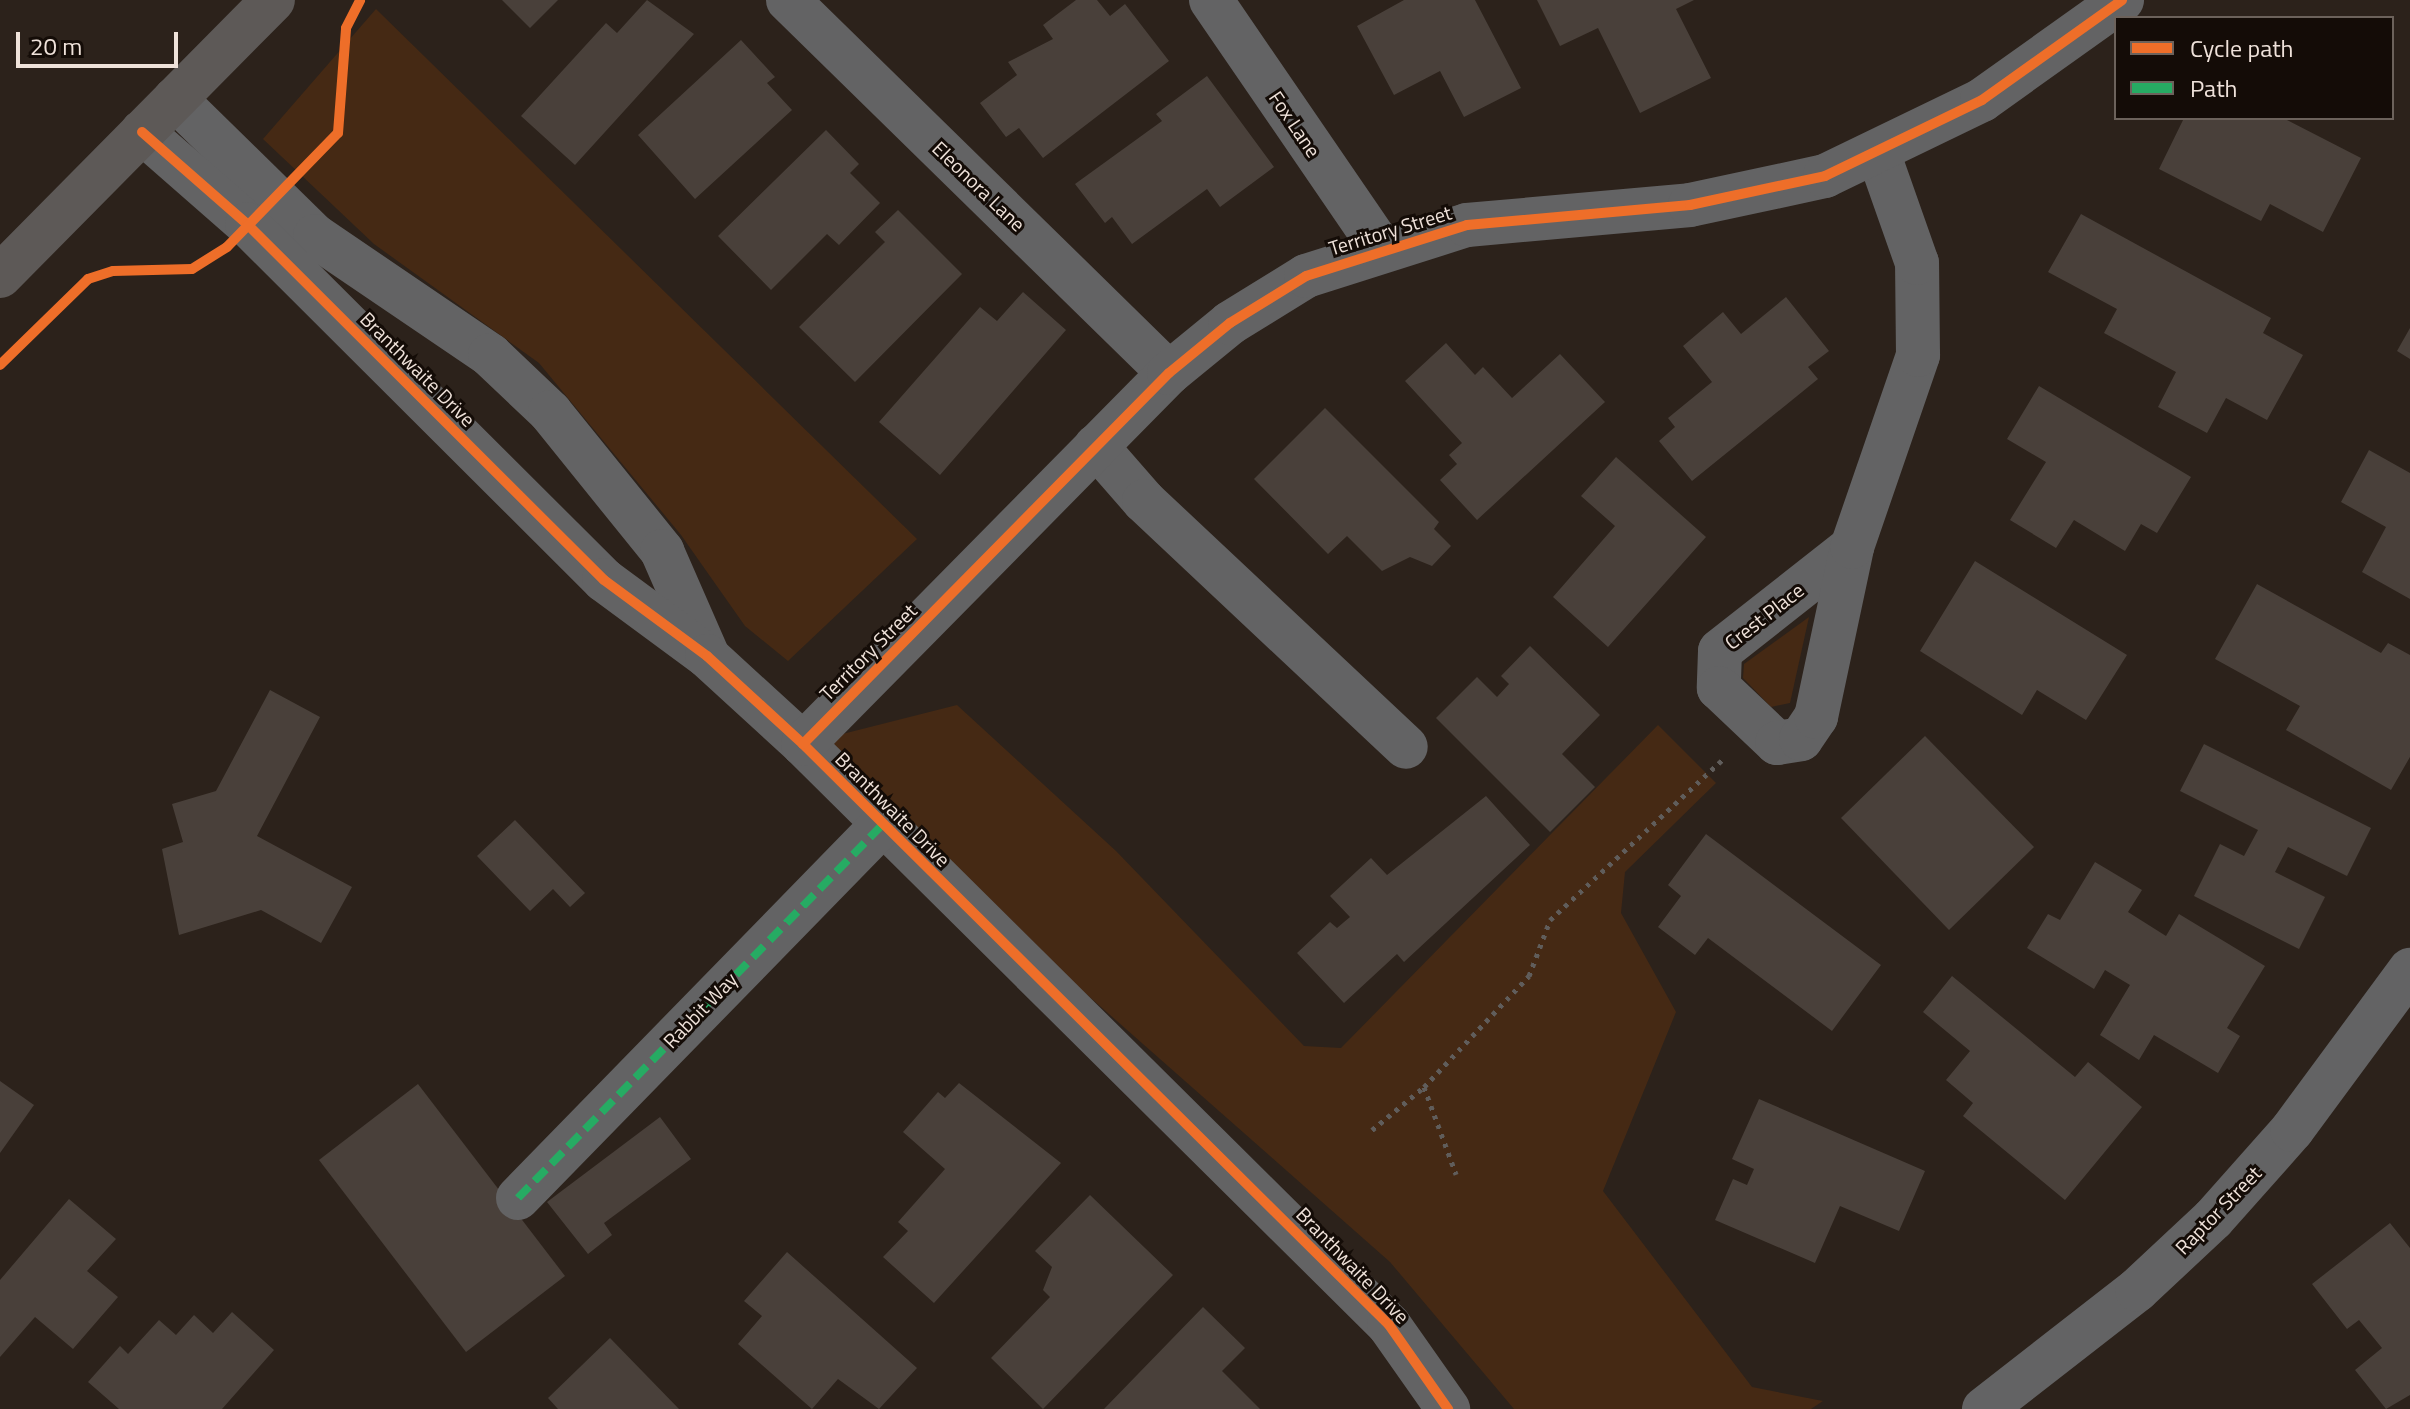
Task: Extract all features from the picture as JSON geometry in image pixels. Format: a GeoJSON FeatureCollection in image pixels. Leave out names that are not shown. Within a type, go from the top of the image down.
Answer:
{"type":"FeatureCollection","features":[{"type":"Feature","properties":{"kind":"main road"},"geometry":{"type":"LineString","coordinates":[[0,276],[273,0]]}},
{"type":"Feature","properties":{"kind":"street","name":"Eleonora Lane"},"geometry":{"type":"LineString","coordinates":[[788,0],[1169,373]]}},
{"type":"Feature","properties":{"kind":"street","name":"Fox Lane"},"geometry":{"type":"LineString","coordinates":[[1211,0],[1380,247]]}},
{"type":"Feature","properties":{"kind":"street","name":"Territory Street"},"geometry":{"type":"LineString","coordinates":[[803,744],[1169,373],[1230,323],[1306,276],[1380,247],[1467,225],[1619,214],[1758,193],[1825,176],[1982,100],[2122,0]]}},
{"type":"Feature","properties":{"kind":"street","name":"Branthwaite Drive"},"geometry":{"type":"LineString","coordinates":[[175,99],[315,236],[490,355],[550,412],[662,551],[707,656]]}},
{"type":"Feature","properties":{"kind":"street","name":"Branthwaite Drive"},"geometry":{"type":"LineString","coordinates":[[142,132],[247,224],[604,580],[707,656],[803,744],[1379,1314],[1442,1406]]}},
{"type":"Feature","properties":{"kind":"street"},"geometry":{"type":"LineString","coordinates":[[1852,547],[1918,355],[1917,263],[1878,152]]}},
{"type":"Feature","properties":{"kind":"street"},"geometry":{"type":"LineString","coordinates":[[1096,446],[1144,501],[1406,747]]}},
{"type":"Feature","properties":{"kind":"street","name":"Rabbit Way"},"geometry":{"type":"LineString","coordinates":[[518,1198],[883,824]]}},
{"type":"Feature","properties":{"kind":"street","name":"Raptor Street"},"geometry":{"type":"LineString","coordinates":[[1984,1409],[2213,1219],[2292,1130],[2410,970]]}},
{"type":"Feature","properties":{"kind":"path"},"geometry":{"type":"LineString","coordinates":[[1372,1130],[1424,1087],[1529,976],[1550,920],[1726,756]]}},
{"type":"Feature","properties":{"kind":"path"},"geometry":{"type":"LineString","coordinates":[[1424,1087],[1456,1174]]}},
{"type":"Feature","properties":{"kind":"shaded area"},"geometry":{"type":"Polygon","coordinates":[[[376,9],[917,539],[788,661],[745,626],[681,535],[539,363],[374,244],[263,139],[376,9]]]}},
{"type":"Feature","properties":{"kind":"shaded area"},"geometry":{"type":"Polygon","coordinates":[[[1809,617],[1790,703],[1771,707],[1743,678],[1744,664],[1809,617]]]}},
{"type":"Feature","properties":{"kind":"shaded area"},"geometry":{"type":"Polygon","coordinates":[[[957,705],[1116,851],[1304,1046],[1341,1048],[1658,725],[1716,783],[1625,872],[1621,913],[1676,1012],[1603,1191],[1752,1387],[1823,1401],[1811,1409],[1514,1409],[1390,1262],[803,744],[957,705]]]}},
{"type":"Feature","properties":{"kind":"building"},"geometry":{"type":"Polygon","coordinates":[[[502,0],[558,0],[530,28],[502,0]]]}},
{"type":"Feature","properties":{"kind":"building"},"geometry":{"type":"Polygon","coordinates":[[[647,0],[694,34],[575,165],[521,116],[606,23],[617,33],[647,0]]]}},
{"type":"Feature","properties":{"kind":"building"},"geometry":{"type":"Polygon","coordinates":[[[1076,0],[1097,0],[1110,16],[1125,4],[1169,61],[1043,158],[1019,128],[1006,137],[980,103],[1017,75],[1008,62],[1053,39],[1043,25],[1076,0]]]}},
{"type":"Feature","properties":{"kind":"building"},"geometry":{"type":"Polygon","coordinates":[[[1404,0],[1475,0],[1521,88],[1464,117],[1440,71],[1394,95],[1357,26],[1404,0]]]}},
{"type":"Feature","properties":{"kind":"building"},"geometry":{"type":"Polygon","coordinates":[[[1537,0],[1694,0],[1676,9],[1711,78],[1640,113],[1598,28],[1560,46],[1537,0]]]}},
{"type":"Feature","properties":{"kind":"building"},"geometry":{"type":"Polygon","coordinates":[[[741,40],[775,77],[767,83],[792,110],[695,199],[638,135],[741,40]]]}},
{"type":"Feature","properties":{"kind":"building"},"geometry":{"type":"Polygon","coordinates":[[[1207,76],[1274,167],[1220,207],[1207,189],[1132,244],[1112,217],[1105,223],[1075,184],[1162,121],[1156,114],[1207,76]]]}},
{"type":"Feature","properties":{"kind":"building"},"geometry":{"type":"Polygon","coordinates":[[[2183,120],[2287,120],[2361,158],[2323,232],[2270,204],[2261,221],[2159,169],[2183,120]]]}},
{"type":"Feature","properties":{"kind":"building"},"geometry":{"type":"Polygon","coordinates":[[[826,130],[859,164],[850,173],[880,203],[839,245],[827,234],[771,290],[718,236],[826,130]]]}},
{"type":"Feature","properties":{"kind":"building"},"geometry":{"type":"Polygon","coordinates":[[[898,210],[962,274],[855,382],[799,327],[885,242],[875,232],[898,210]]]}},
{"type":"Feature","properties":{"kind":"building"},"geometry":{"type":"Polygon","coordinates":[[[2081,214],[2271,318],[2263,333],[2303,355],[2267,420],[2226,398],[2207,433],[2158,407],[2176,372],[2104,333],[2117,309],[2048,272],[2081,214]]]}},
{"type":"Feature","properties":{"kind":"building"},"geometry":{"type":"Polygon","coordinates":[[[1023,292],[1066,330],[940,475],[879,422],[980,307],[997,321],[1023,292]]]}},
{"type":"Feature","properties":{"kind":"building"},"geometry":{"type":"Polygon","coordinates":[[[1786,297],[1829,351],[1808,367],[1818,379],[1692,481],[1659,441],[1675,427],[1668,418],[1712,382],[1683,346],[1723,312],[1741,334],[1786,297]]]}},
{"type":"Feature","properties":{"kind":"building"},"geometry":{"type":"Polygon","coordinates":[[[2410,328],[2410,359],[2397,351],[2410,328]]]}},
{"type":"Feature","properties":{"kind":"building"},"geometry":{"type":"Polygon","coordinates":[[[1446,343],[1475,375],[1483,367],[1512,398],[1560,354],[1605,402],[1477,520],[1440,480],[1457,464],[1449,455],[1462,443],[1405,381],[1446,343]]]}},
{"type":"Feature","properties":{"kind":"building"},"geometry":{"type":"Polygon","coordinates":[[[2039,386],[2191,477],[2157,533],[2141,524],[2125,551],[2074,520],[2056,548],[2010,520],[2046,462],[2007,439],[2039,386]]]}},
{"type":"Feature","properties":{"kind":"building"},"geometry":{"type":"Polygon","coordinates":[[[1325,408],[1439,522],[1434,529],[1451,546],[1432,566],[1410,557],[1382,571],[1347,536],[1328,554],[1254,479],[1325,408]]]}},
{"type":"Feature","properties":{"kind":"building"},"geometry":{"type":"Polygon","coordinates":[[[2369,450],[2410,473],[2410,599],[2362,572],[2386,527],[2341,502],[2369,450]]]}},
{"type":"Feature","properties":{"kind":"building"},"geometry":{"type":"Polygon","coordinates":[[[1616,457],[1706,537],[1608,647],[1553,597],[1615,526],[1581,496],[1616,457]]]}},
{"type":"Feature","properties":{"kind":"building"},"geometry":{"type":"Polygon","coordinates":[[[1975,561],[2127,655],[2086,720],[2037,690],[2022,715],[1920,651],[1975,561]]]}},
{"type":"Feature","properties":{"kind":"building"},"geometry":{"type":"Polygon","coordinates":[[[2257,584],[2381,653],[2388,643],[2410,655],[2410,757],[2391,790],[2286,730],[2300,706],[2215,659],[2257,584]]]}},
{"type":"Feature","properties":{"kind":"building"},"geometry":{"type":"Polygon","coordinates":[[[1530,646],[1600,715],[1562,754],[1595,787],[1550,832],[1436,718],[1477,677],[1497,697],[1509,684],[1501,676],[1530,646]]]}},
{"type":"Feature","properties":{"kind":"building"},"geometry":{"type":"Polygon","coordinates":[[[270,690],[320,717],[257,836],[352,887],[321,943],[261,910],[179,935],[162,849],[183,842],[172,804],[216,791],[270,690]]]}},
{"type":"Feature","properties":{"kind":"building"},"geometry":{"type":"Polygon","coordinates":[[[1925,736],[2034,847],[1949,930],[1841,818],[1925,736]]]}},
{"type":"Feature","properties":{"kind":"building"},"geometry":{"type":"Polygon","coordinates":[[[2204,744],[2371,828],[2347,876],[2288,847],[2275,872],[2325,897],[2299,949],[2194,896],[2220,844],[2244,856],[2258,830],[2180,791],[2204,744]]]}},
{"type":"Feature","properties":{"kind":"building"},"geometry":{"type":"Polygon","coordinates":[[[1486,796],[1530,845],[1404,962],[1397,954],[1344,1003],[1297,953],[1330,922],[1337,928],[1350,917],[1330,896],[1371,858],[1387,875],[1486,796]]]}},
{"type":"Feature","properties":{"kind":"building"},"geometry":{"type":"Polygon","coordinates":[[[515,820],[585,893],[570,907],[553,889],[530,911],[477,856],[515,820]]]}},
{"type":"Feature","properties":{"kind":"building"},"geometry":{"type":"Polygon","coordinates":[[[1706,834],[1881,965],[1832,1031],[1708,938],[1695,955],[1658,927],[1681,896],[1668,885],[1706,834]]]}},
{"type":"Feature","properties":{"kind":"building"},"geometry":{"type":"Polygon","coordinates":[[[2095,862],[2142,890],[2128,912],[2166,936],[2179,914],[2265,966],[2227,1028],[2240,1036],[2218,1073],[2154,1035],[2139,1060],[2100,1035],[2130,985],[2105,970],[2094,989],[2027,948],[2048,914],[2060,920],[2095,862]]]}},
{"type":"Feature","properties":{"kind":"building"},"geometry":{"type":"Polygon","coordinates":[[[1952,976],[2075,1077],[2088,1062],[2142,1107],[2065,1200],[1963,1116],[1973,1103],[1946,1080],[1970,1051],[1923,1012],[1952,976]]]}},
{"type":"Feature","properties":{"kind":"building"},"geometry":{"type":"Polygon","coordinates":[[[0,1081],[34,1105],[0,1153],[0,1081]]]}},
{"type":"Feature","properties":{"kind":"building"},"geometry":{"type":"Polygon","coordinates":[[[959,1083],[1061,1163],[934,1303],[883,1257],[908,1231],[898,1222],[945,1169],[903,1132],[938,1092],[945,1098],[959,1083]]]}},
{"type":"Feature","properties":{"kind":"building"},"geometry":{"type":"Polygon","coordinates":[[[418,1084],[565,1276],[466,1352],[319,1160],[418,1084]]]}},
{"type":"Feature","properties":{"kind":"building"},"geometry":{"type":"Polygon","coordinates":[[[1759,1099],[1925,1171],[1899,1231],[1840,1206],[1815,1263],[1715,1220],[1733,1179],[1747,1185],[1754,1169],[1732,1159],[1759,1099]]]}},
{"type":"Feature","properties":{"kind":"building"},"geometry":{"type":"Polygon","coordinates":[[[660,1117],[691,1159],[604,1223],[612,1235],[588,1254],[547,1202],[660,1117]]]}},
{"type":"Feature","properties":{"kind":"building"},"geometry":{"type":"Polygon","coordinates":[[[1090,1195],[1173,1275],[1043,1409],[991,1358],[1050,1297],[1043,1290],[1052,1267],[1035,1251],[1090,1195]]]}},
{"type":"Feature","properties":{"kind":"building"},"geometry":{"type":"Polygon","coordinates":[[[69,1199],[116,1239],[87,1271],[118,1297],[73,1349],[35,1317],[0,1357],[0,1280],[69,1199]]]}},
{"type":"Feature","properties":{"kind":"building"},"geometry":{"type":"Polygon","coordinates":[[[2390,1223],[2410,1248],[2410,1395],[2386,1409],[2355,1370],[2382,1348],[2359,1320],[2347,1329],[2312,1284],[2390,1223]]]}},
{"type":"Feature","properties":{"kind":"building"},"geometry":{"type":"Polygon","coordinates":[[[787,1252],[917,1368],[879,1409],[838,1379],[812,1409],[738,1344],[762,1316],[744,1301],[787,1252]]]}},
{"type":"Feature","properties":{"kind":"building"},"geometry":{"type":"Polygon","coordinates":[[[1203,1307],[1245,1348],[1222,1371],[1260,1409],[1104,1409],[1203,1307]]]}},
{"type":"Feature","properties":{"kind":"building"},"geometry":{"type":"Polygon","coordinates":[[[232,1312],[274,1350],[222,1409],[119,1409],[88,1382],[120,1346],[128,1354],[159,1320],[176,1335],[194,1315],[213,1333],[232,1312]]]}},
{"type":"Feature","properties":{"kind":"building"},"geometry":{"type":"Polygon","coordinates":[[[610,1338],[679,1409],[558,1409],[548,1398],[610,1338]]]}},
{"type":"Feature","properties":{"kind":"marked path"},"geometry":{"type":"LineString","coordinates":[[518,1198],[883,824]]}},
{"type":"Feature","properties":{"kind":"cycle path"},"geometry":{"type":"LineString","coordinates":[[0,365],[88,279],[113,271],[192,269],[227,247],[338,133],[346,28],[360,0]]}},
{"type":"Feature","properties":{"kind":"cycle path"},"geometry":{"type":"LineString","coordinates":[[803,744],[1169,373],[1230,323],[1306,276],[1467,225],[1690,205],[1825,176],[1982,100],[2122,0]]}},
{"type":"Feature","properties":{"kind":"cycle path"},"geometry":{"type":"LineString","coordinates":[[142,132],[247,224],[604,580],[707,656],[803,744],[1389,1325],[1448,1409]]}}]}
